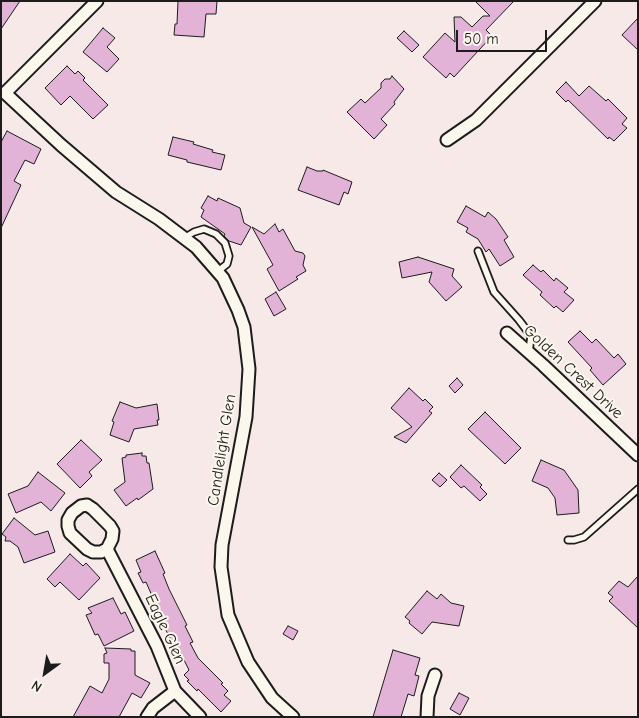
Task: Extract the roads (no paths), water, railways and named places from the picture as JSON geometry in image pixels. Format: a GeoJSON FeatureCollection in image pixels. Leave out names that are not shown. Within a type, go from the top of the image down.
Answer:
{"type":"FeatureCollection","features":[{"type":"Feature","properties":{"kind":"street","name":"Candlelight Glen"},"geometry":{"type":"LineString","coordinates":[[97,1],[5,93],[61,145],[116,192],[159,219],[196,247],[223,278],[238,310],[244,328],[249,369],[246,417],[222,545],[221,567],[228,615],[248,662],[272,698],[293,717]]}},
{"type":"Feature","properties":{"kind":"street"},"geometry":{"type":"LineString","coordinates":[[447,140],[476,120],[594,1]]}},
{"type":"Feature","properties":{"kind":"street","name":"Golden Crest Drive"},"geometry":{"type":"LineString","coordinates":[[507,333],[638,455]]}},
{"type":"Feature","properties":{"kind":"street","name":"Eagle Glen"},"geometry":{"type":"LineString","coordinates":[[107,549],[157,646],[174,691],[200,717]]}},
{"type":"Feature","properties":{"kind":"street"},"geometry":{"type":"LineString","coordinates":[[427,717],[428,696],[435,675]]}},
{"type":"Feature","properties":{"kind":"street"},"geometry":{"type":"LineString","coordinates":[[147,717],[153,708],[174,691]]}},
{"type":"Feature","properties":{"kind":"lane"},"geometry":{"type":"LineString","coordinates":[[184,238],[204,229],[216,234],[225,243],[229,256],[227,264],[218,272]]}},
{"type":"Feature","properties":{"kind":"lane"},"geometry":{"type":"LineString","coordinates":[[478,252],[494,292],[531,336],[529,352]]}},
{"type":"Feature","properties":{"kind":"lane"},"geometry":{"type":"LineString","coordinates":[[568,540],[584,537],[638,489]]}}]}
